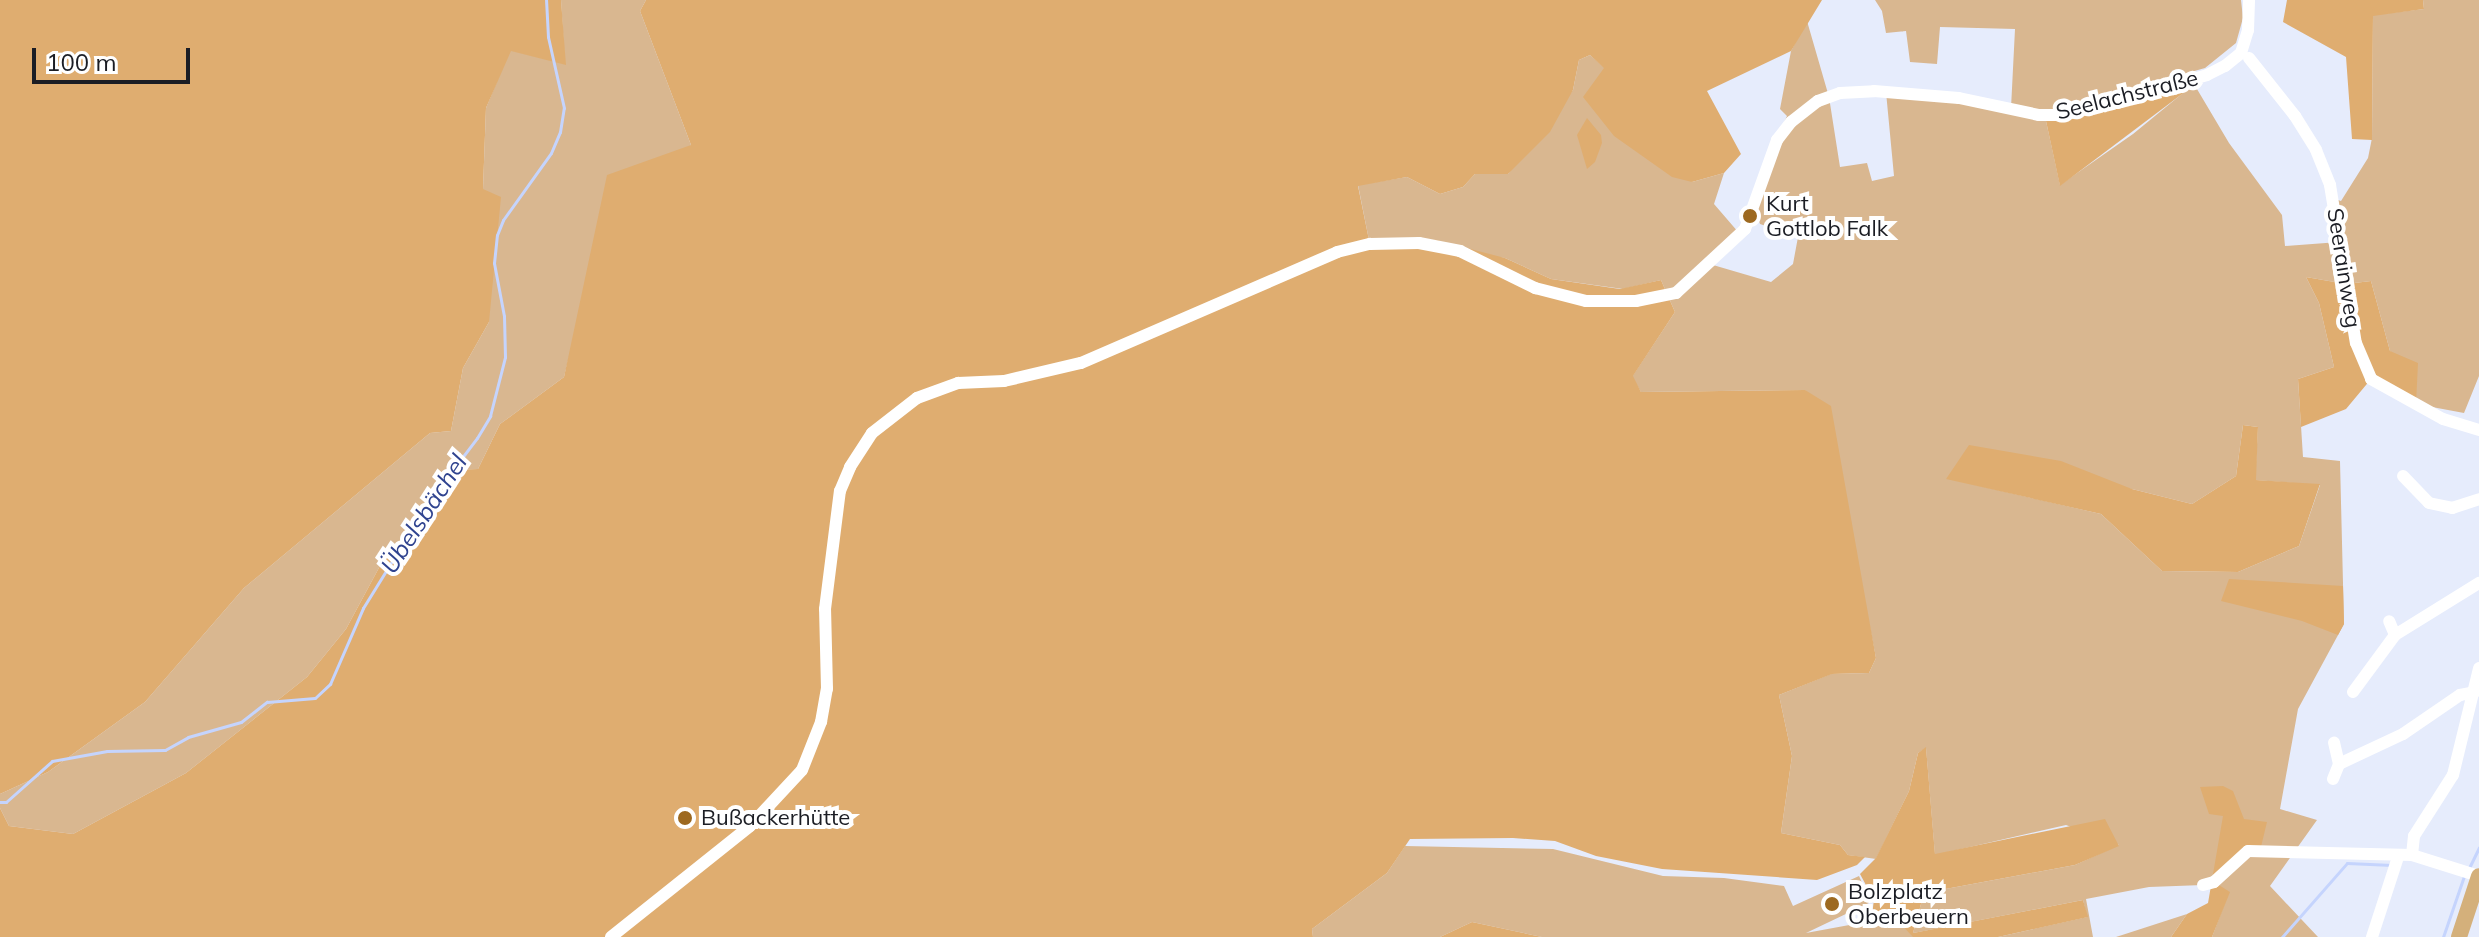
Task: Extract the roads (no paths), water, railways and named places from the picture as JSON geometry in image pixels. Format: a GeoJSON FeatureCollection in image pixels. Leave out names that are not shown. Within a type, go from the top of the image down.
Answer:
{"type":"FeatureCollection","features":[{"type":"Feature","properties":{"kind":"main road"},"geometry":{"type":"LineString","coordinates":[[2459,937],[2472,880]]}},
{"type":"Feature","properties":{"kind":"street","name":"Seelachstraße"},"geometry":{"type":"LineString","coordinates":[[611,937],[750,826],[802,770],[821,722],[827,689],[825,609],[840,491],[864,444],[904,405],[958,383],[1004,381],[1081,363],[1337,252],[1370,244],[1419,243],[1460,251],[1535,288],[1586,301],[1636,301],[1676,293],[1745,229],[1777,140],[1799,114],[1818,101],[1840,93],[1874,91],[1959,98],[2039,115],[2064,115],[2140,91],[2207,75],[2225,66],[2241,53],[2248,30],[2249,0]]}},
{"type":"Feature","properties":{"kind":"street","name":"Seerainweg"},"geometry":{"type":"LineString","coordinates":[[2249,58],[2295,116],[2316,150],[2330,185],[2356,343],[2371,379],[2443,419],[2479,430]]}},
{"type":"Feature","properties":{"kind":"street"},"geometry":{"type":"LineString","coordinates":[[2403,476],[2429,503],[2452,508],[2479,499]]}},
{"type":"Feature","properties":{"kind":"street"},"geometry":{"type":"LineString","coordinates":[[2353,692],[2395,635],[2479,583]]}},
{"type":"Feature","properties":{"kind":"street"},"geometry":{"type":"LineString","coordinates":[[2389,621],[2395,635]]}},
{"type":"Feature","properties":{"kind":"street"},"geometry":{"type":"LineString","coordinates":[[2412,855],[2414,836],[2453,775],[2479,668]]}},
{"type":"Feature","properties":{"kind":"street"},"geometry":{"type":"LineString","coordinates":[[2339,764],[2403,734],[2460,695],[2475,692]]}},
{"type":"Feature","properties":{"kind":"street"},"geometry":{"type":"LineString","coordinates":[[2333,779],[2339,764],[2334,743]]}},
{"type":"Feature","properties":{"kind":"street"},"geometry":{"type":"LineString","coordinates":[[2203,885],[2214,882],[2248,851],[2412,855],[2472,880]]}},
{"type":"Feature","properties":{"kind":"street"},"geometry":{"type":"LineString","coordinates":[[2372,937],[2398,857]]}},
{"type":"Feature","properties":{"kind":"waterway","name":"Übelsbächel"},"geometry":{"type":"LineString","coordinates":[[0,802],[6,802],[52,761],[107,751],[165,750],[188,737],[241,722],[267,702],[315,698],[330,684],[363,608],[429,501],[490,416],[505,357],[504,316],[494,263],[497,235],[503,220],[551,153],[560,132],[564,108],[548,37],[546,0]]}},
{"type":"Feature","properties":{"kind":"waterway"},"geometry":{"type":"LineString","coordinates":[[2468,870],[2479,847]]}},
{"type":"Feature","properties":{"kind":"waterway"},"geometry":{"type":"LineString","coordinates":[[2282,937],[2347,863],[2392,865]]}},
{"type":"Feature","properties":{"kind":"waterway"},"geometry":{"type":"LineString","coordinates":[[2443,937],[2464,876]]}},
{"type":"Feature","properties":{"kind":"place","name":"Kurt Gottlob Falk"},"geometry":{"type":"Point","coordinates":[1750,216]}},
{"type":"Feature","properties":{"kind":"place","name":"Bußackerhütte"},"geometry":{"type":"Point","coordinates":[685,818]}},
{"type":"Feature","properties":{"kind":"place","name":"Bolzplatz Oberbeuern"},"geometry":{"type":"Point","coordinates":[1832,904]}}]}
